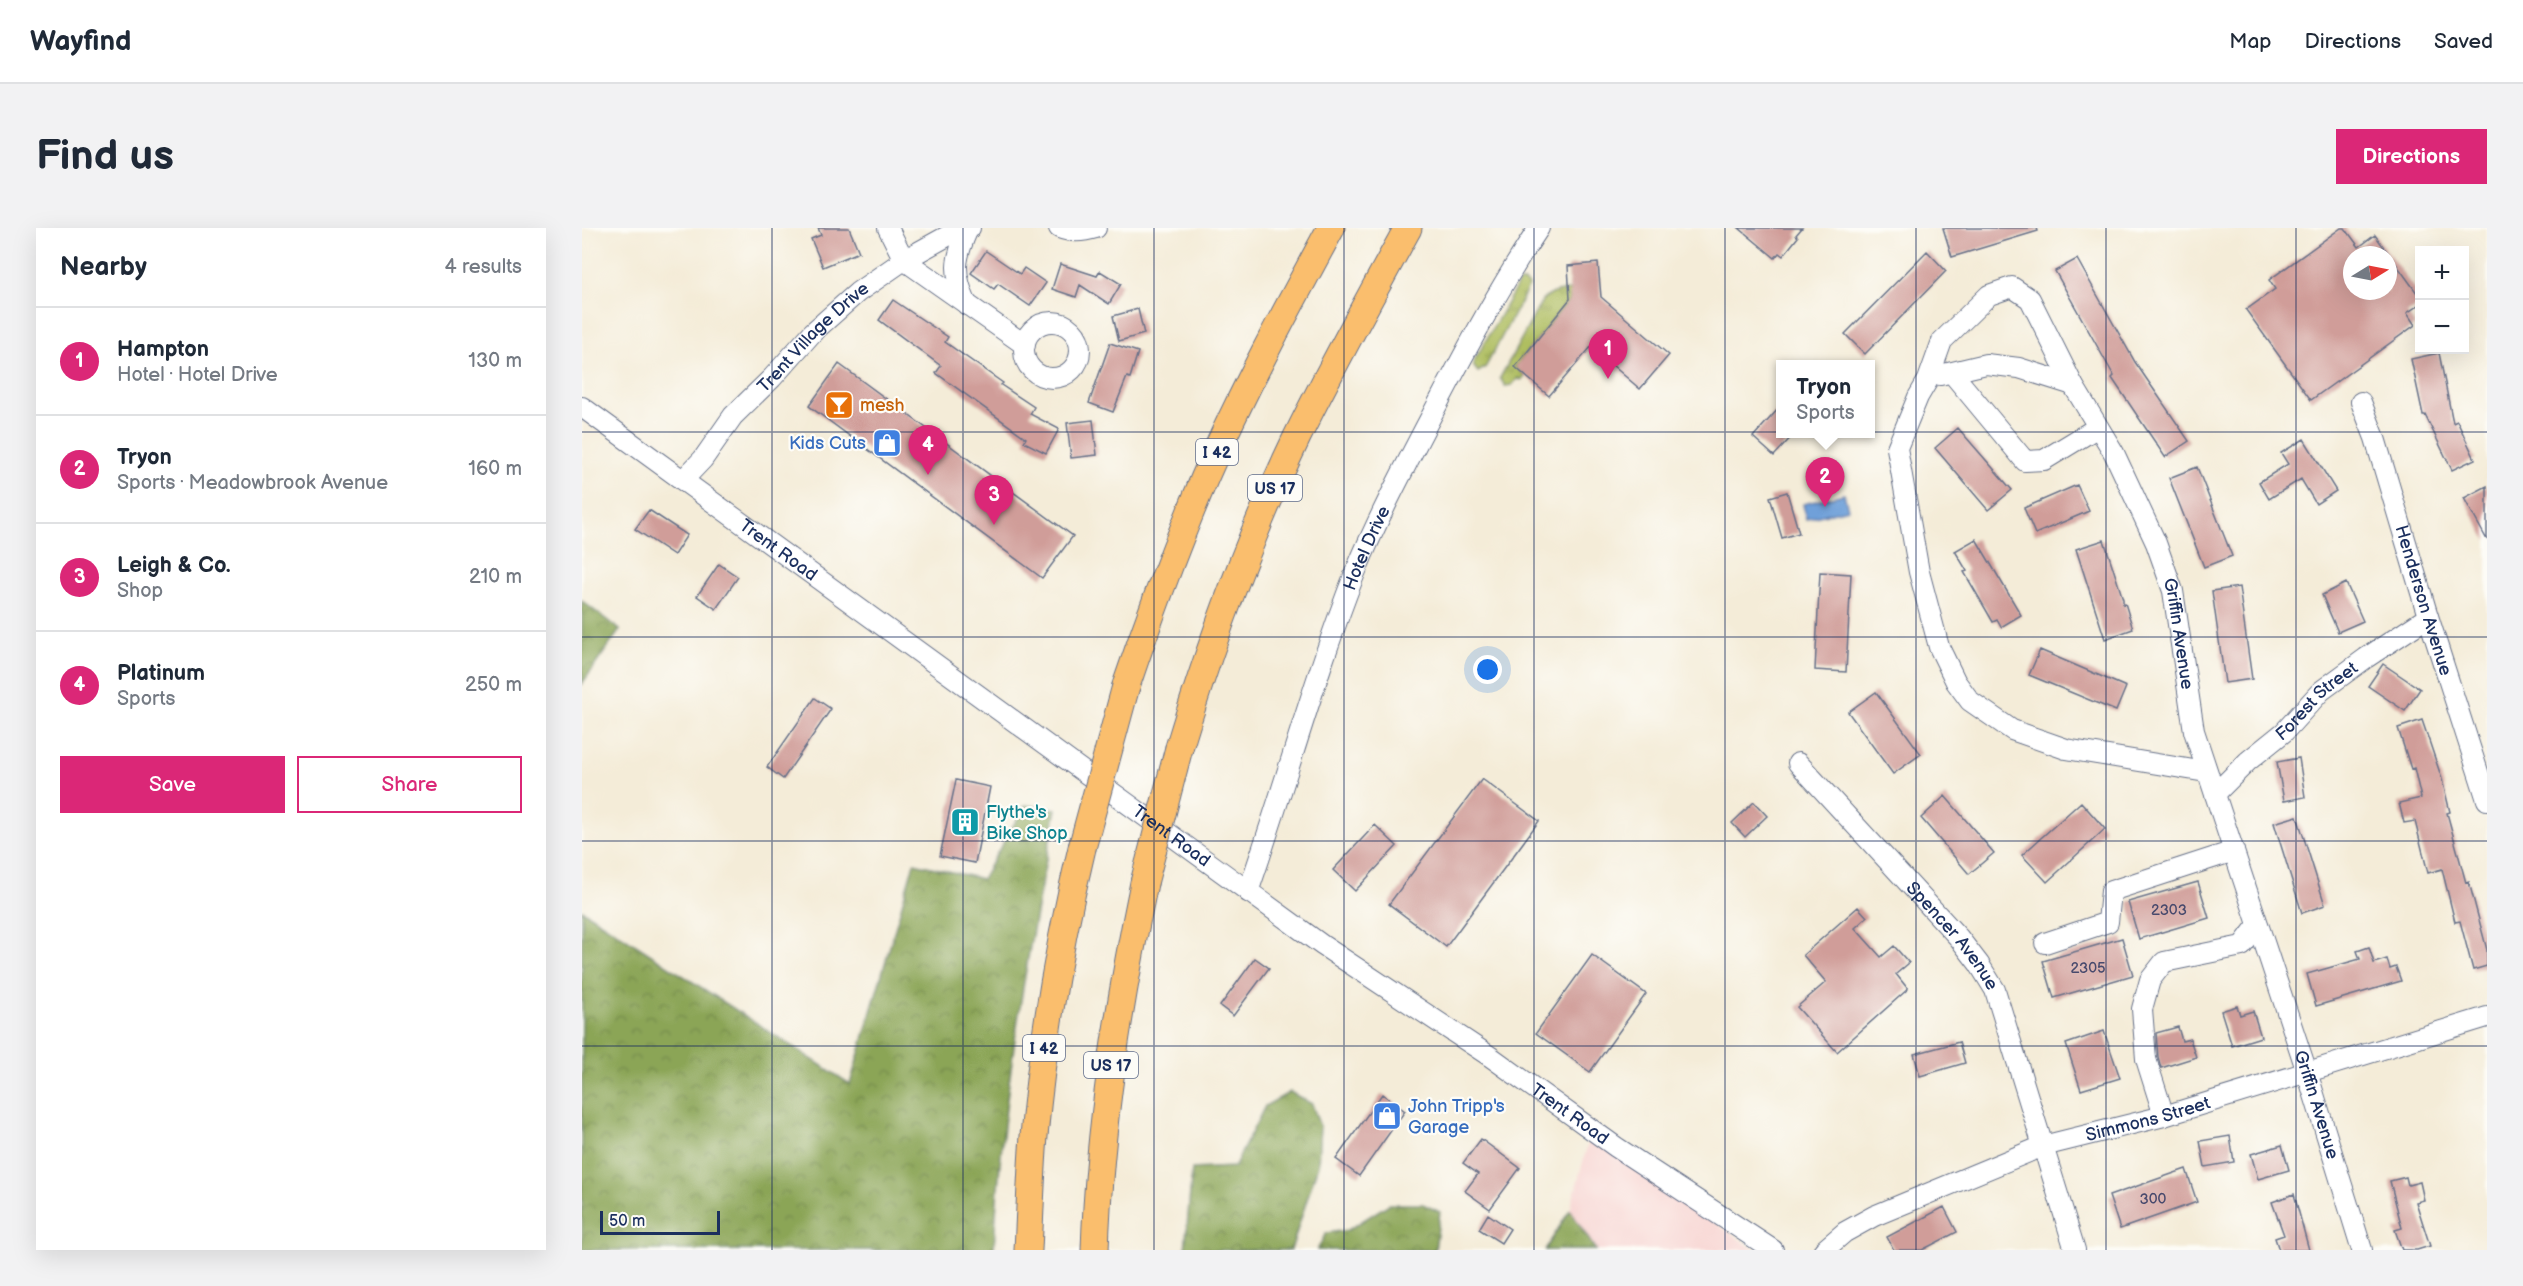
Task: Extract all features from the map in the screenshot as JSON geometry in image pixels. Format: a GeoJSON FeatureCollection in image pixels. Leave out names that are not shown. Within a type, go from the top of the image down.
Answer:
{"type":"FeatureCollection","features":[{"type":"Feature","properties":{"kind":"highway","name":"I 42"},"geometry":{"type":"LineString","coordinates":[[1028,1250],[1034,1136],[1044,1050],[1069,903],[1126,686],[1158,593],[1206,476],[1256,370],[1330,228]]}},
{"type":"Feature","properties":{"kind":"highway","name":"US 17"},"geometry":{"type":"LineString","coordinates":[[1095,1250],[1102,1142],[1112,1052],[1144,883],[1198,685],[1249,547],[1297,439],[1338,357],[1409,238]]}},
{"type":"Feature","properties":{"kind":"street"},"geometry":{"type":"LineString","coordinates":[[888,228],[904,260],[1025,345]]}},
{"type":"Feature","properties":{"kind":"street"},"geometry":{"type":"LineString","coordinates":[[1059,228],[1077,232],[1096,228]]}},
{"type":"Feature","properties":{"kind":"street","name":"Hotel Drive"},"geometry":{"type":"LineString","coordinates":[[1248,892],[1304,713],[1356,572],[1402,471],[1515,264],[1539,228]]}},
{"type":"Feature","properties":{"kind":"street"},"geometry":{"type":"LineString","coordinates":[[960,230],[957,254],[959,285],[968,304]]}},
{"type":"Feature","properties":{"kind":"street","name":"Trent Village Drive"},"geometry":{"type":"LineString","coordinates":[[683,480],[703,459],[733,416],[772,378],[813,332],[858,292],[904,260],[960,230]]}},
{"type":"Feature","properties":{"kind":"street","name":"Griffin Avenue"},"geometry":{"type":"LineString","coordinates":[[2206,772],[2066,749],[2012,730],[1970,701],[1956,682],[1939,647],[1927,606],[1897,448],[1942,341],[1989,295],[2012,286],[2030,299],[2073,385],[2114,453],[2156,543],[2173,591],[2194,731],[2307,1072],[2362,1250]]}},
{"type":"Feature","properties":{"kind":"street"},"geometry":{"type":"LineString","coordinates":[[1929,376],[1952,373],[1986,364],[2019,368],[2073,385]]}},
{"type":"Feature","properties":{"kind":"street"},"geometry":{"type":"LineString","coordinates":[[1952,373],[2025,461],[2044,460],[2098,427]]}},
{"type":"Feature","properties":{"kind":"street","name":"Henderson Avenue"},"geometry":{"type":"LineString","coordinates":[[2361,402],[2375,438],[2428,617],[2487,800]]}},
{"type":"Feature","properties":{"kind":"street","name":"Trent Road"},"geometry":{"type":"LineString","coordinates":[[582,407],[1322,945],[1491,1057],[1616,1147],[1773,1250]]}},
{"type":"Feature","properties":{"kind":"street","name":"Forest Street"},"geometry":{"type":"LineString","coordinates":[[2214,795],[2248,761],[2284,732],[2321,691],[2428,617]]}},
{"type":"Feature","properties":{"kind":"street","name":"Spencer Avenue"},"geometry":{"type":"LineString","coordinates":[[1798,763],[1959,938],[1995,990],[2075,1250]]}},
{"type":"Feature","properties":{"kind":"street"},"geometry":{"type":"LineString","coordinates":[[2046,943],[2108,922],[2111,891],[2234,851]]}},
{"type":"Feature","properties":{"kind":"street"},"geometry":{"type":"LineString","coordinates":[[2164,1116],[2146,1059],[2142,1009],[2150,980],[2164,963],[2242,946],[2258,925]]}},
{"type":"Feature","properties":{"kind":"street","name":"Simmons Street"},"geometry":{"type":"LineString","coordinates":[[1824,1250],[1845,1232],[1874,1216],[2043,1146],[2164,1116],[2487,1017]]}},
{"type":"Feature","properties":{"kind":"street","name":"Spencer Avenue"},"geometry":{"type":"LineString","coordinates":[[2043,1146],[2038,1174],[2064,1250]]}},
{"type":"Feature","properties":{"kind":"shaded area"},"geometry":{"type":"Polygon","coordinates":[[[1590,1136],[1755,1250],[1597,1250],[1570,1210],[1590,1136]]]}},
{"type":"Feature","properties":{"kind":"green space"},"geometry":{"type":"Polygon","coordinates":[[[1519,282],[1524,282],[1529,286],[1485,368],[1478,372],[1473,363],[1519,282]]]}},
{"type":"Feature","properties":{"kind":"green space"},"geometry":{"type":"Polygon","coordinates":[[[1570,290],[1570,299],[1515,367],[1525,376],[1521,380],[1518,378],[1512,385],[1505,386],[1500,378],[1543,299],[1556,292],[1570,290]]]}},
{"type":"Feature","properties":{"kind":"green space"},"geometry":{"type":"Polygon","coordinates":[[[582,601],[620,630],[582,684],[582,601]]]}},
{"type":"Feature","properties":{"kind":"green space"},"geometry":{"type":"Polygon","coordinates":[[[1025,805],[1056,809],[1035,918],[1009,1083],[997,1194],[994,1250],[582,1250],[582,910],[850,1084],[914,863],[982,879],[1025,805]]]}},
{"type":"Feature","properties":{"kind":"green space"},"geometry":{"type":"Polygon","coordinates":[[[1290,1092],[1312,1104],[1320,1127],[1318,1165],[1291,1250],[1185,1250],[1192,1169],[1234,1167],[1265,1106],[1290,1092]]]}},
{"type":"Feature","properties":{"kind":"green space"},"geometry":{"type":"Polygon","coordinates":[[[1389,1204],[1423,1204],[1440,1212],[1435,1250],[1317,1250],[1326,1233],[1348,1230],[1389,1204]]]}},
{"type":"Feature","properties":{"kind":"green space"},"geometry":{"type":"Polygon","coordinates":[[[1570,1210],[1595,1249],[1597,1250],[1545,1250],[1570,1210]]]}},
{"type":"Feature","properties":{"kind":"water"},"geometry":{"type":"Polygon","coordinates":[[[1844,494],[1848,509],[1806,519],[1803,504],[1844,494]]]}},
{"type":"Feature","properties":{"kind":"building"},"geometry":{"type":"Polygon","coordinates":[[[818,228],[849,228],[859,252],[823,267],[811,239],[821,235],[818,228]]]}},
{"type":"Feature","properties":{"kind":"building"},"geometry":{"type":"Polygon","coordinates":[[[1739,228],[1802,228],[1783,256],[1779,253],[1775,258],[1739,228]]]}},
{"type":"Feature","properties":{"kind":"building"},"geometry":{"type":"Polygon","coordinates":[[[1943,228],[2037,228],[2038,231],[1952,257],[1943,228]]]}},
{"type":"Feature","properties":{"kind":"building"},"geometry":{"type":"Polygon","coordinates":[[[2341,228],[2345,228],[2358,246],[2343,246],[2343,300],[2397,300],[2397,265],[2415,290],[2415,307],[2407,313],[2415,325],[2311,400],[2246,310],[2275,289],[2269,280],[2341,228]]]}},
{"type":"Feature","properties":{"kind":"building"},"geometry":{"type":"Polygon","coordinates":[[[2375,235],[2383,246],[2360,246],[2375,235]]]}},
{"type":"Feature","properties":{"kind":"building"},"geometry":{"type":"Polygon","coordinates":[[[986,251],[1020,274],[1024,268],[1046,283],[1030,306],[998,284],[994,289],[971,273],[986,251]]]}},
{"type":"Feature","properties":{"kind":"building"},"geometry":{"type":"Polygon","coordinates":[[[1927,251],[1946,271],[1865,354],[1845,334],[1927,251]]]}},
{"type":"Feature","properties":{"kind":"building"},"geometry":{"type":"Polygon","coordinates":[[[2077,259],[2135,362],[2189,441],[2165,457],[2112,378],[2114,376],[2055,271],[2077,259]]]}},
{"type":"Feature","properties":{"kind":"building"},"geometry":{"type":"Polygon","coordinates":[[[1598,263],[1601,297],[1669,355],[1640,389],[1591,347],[1549,396],[1515,367],[1570,299],[1568,266],[1598,263]]]}},
{"type":"Feature","properties":{"kind":"building"},"geometry":{"type":"Polygon","coordinates":[[[1060,264],[1097,276],[1100,271],[1121,284],[1109,304],[1080,285],[1076,297],[1052,289],[1060,264]]]}},
{"type":"Feature","properties":{"kind":"building"},"geometry":{"type":"Polygon","coordinates":[[[893,300],[948,337],[945,342],[1034,407],[1030,414],[1059,429],[1046,453],[1024,442],[1026,438],[936,373],[941,366],[879,320],[893,300]]]}},
{"type":"Feature","properties":{"kind":"building"},"geometry":{"type":"Polygon","coordinates":[[[1138,309],[1144,334],[1119,341],[1113,316],[1138,309]]]}},
{"type":"Feature","properties":{"kind":"building"},"geometry":{"type":"Polygon","coordinates":[[[1110,343],[1138,352],[1130,378],[1127,377],[1113,412],[1089,403],[1110,343]]]}},
{"type":"Feature","properties":{"kind":"building"},"geometry":{"type":"Polygon","coordinates":[[[2439,354],[2453,423],[2457,421],[2475,459],[2452,470],[2423,415],[2411,359],[2439,354]]]}},
{"type":"Feature","properties":{"kind":"building"},"geometry":{"type":"Polygon","coordinates":[[[839,364],[1073,536],[1042,578],[809,406],[839,364]]]}},
{"type":"Feature","properties":{"kind":"building"},"geometry":{"type":"Polygon","coordinates":[[[1776,411],[1776,438],[1790,438],[1774,456],[1753,437],[1776,411]]]}},
{"type":"Feature","properties":{"kind":"building"},"geometry":{"type":"Polygon","coordinates":[[[1093,420],[1097,455],[1071,458],[1067,423],[1093,420]]]}},
{"type":"Feature","properties":{"kind":"building"},"geometry":{"type":"Polygon","coordinates":[[[1958,428],[2012,490],[1988,510],[1935,448],[1958,428]]]}},
{"type":"Feature","properties":{"kind":"building"},"geometry":{"type":"Polygon","coordinates":[[[2304,439],[2336,491],[2316,504],[2301,479],[2269,499],[2259,482],[2288,464],[2281,453],[2304,439]]]}},
{"type":"Feature","properties":{"kind":"building"},"geometry":{"type":"Polygon","coordinates":[[[2197,467],[2232,556],[2204,567],[2169,478],[2197,467]]]}},
{"type":"Feature","properties":{"kind":"building"},"geometry":{"type":"Polygon","coordinates":[[[2077,485],[2089,511],[2035,534],[2024,508],[2077,485]]]}},
{"type":"Feature","properties":{"kind":"building"},"geometry":{"type":"Polygon","coordinates":[[[2487,486],[2487,540],[2464,498],[2487,486]]]}},
{"type":"Feature","properties":{"kind":"building"},"geometry":{"type":"Polygon","coordinates":[[[1787,492],[1799,533],[1782,538],[1770,497],[1787,492]]]}},
{"type":"Feature","properties":{"kind":"building"},"geometry":{"type":"Polygon","coordinates":[[[649,510],[687,535],[674,555],[635,529],[649,510]]]}},
{"type":"Feature","properties":{"kind":"building"},"geometry":{"type":"Polygon","coordinates":[[[1976,539],[2021,615],[2001,627],[1997,620],[1993,622],[1964,572],[1967,571],[1955,551],[1976,539]]]}},
{"type":"Feature","properties":{"kind":"building"},"geometry":{"type":"Polygon","coordinates":[[[2104,540],[2133,629],[2105,639],[2076,549],[2104,540]]]}},
{"type":"Feature","properties":{"kind":"building"},"geometry":{"type":"Polygon","coordinates":[[[719,564],[738,577],[716,609],[697,596],[719,564]]]}},
{"type":"Feature","properties":{"kind":"building"},"geometry":{"type":"Polygon","coordinates":[[[1820,572],[1851,574],[1846,672],[1815,670],[1820,572]]]}},
{"type":"Feature","properties":{"kind":"building"},"geometry":{"type":"Polygon","coordinates":[[[2346,583],[2363,621],[2338,632],[2322,595],[2346,583]]]}},
{"type":"Feature","properties":{"kind":"building"},"geometry":{"type":"Polygon","coordinates":[[[2239,587],[2252,679],[2225,683],[2212,591],[2239,587]]]}},
{"type":"Feature","properties":{"kind":"building"},"geometry":{"type":"Polygon","coordinates":[[[2040,650],[2126,687],[2116,711],[2029,675],[2040,650]]]}},
{"type":"Feature","properties":{"kind":"building"},"geometry":{"type":"Polygon","coordinates":[[[2383,664],[2420,689],[2405,711],[2368,686],[2383,664]]]}},
{"type":"Feature","properties":{"kind":"building"},"geometry":{"type":"Polygon","coordinates":[[[1876,692],[1921,754],[1893,774],[1848,712],[1876,692]]]}},
{"type":"Feature","properties":{"kind":"building"},"geometry":{"type":"Polygon","coordinates":[[[815,698],[831,709],[783,779],[767,767],[815,698]]]}},
{"type":"Feature","properties":{"kind":"building"},"geometry":{"type":"Polygon","coordinates":[[[2422,720],[2442,779],[2450,812],[2447,813],[2487,950],[2487,966],[2473,970],[2460,921],[2455,922],[2442,869],[2428,873],[2415,821],[2404,823],[2399,803],[2421,798],[2414,768],[2411,769],[2398,728],[2422,720]]]}},
{"type":"Feature","properties":{"kind":"building"},"geometry":{"type":"Polygon","coordinates":[[[2299,758],[2305,797],[2284,801],[2277,762],[2299,758]]]}},
{"type":"Feature","properties":{"kind":"building"},"geometry":{"type":"Polygon","coordinates":[[[1482,779],[1539,821],[1446,947],[1389,904],[1482,779]]]}},
{"type":"Feature","properties":{"kind":"building","name":"Flythe's Bike Shop"},"geometry":{"type":"Polygon","coordinates":[[[956,780],[990,787],[975,863],[940,856],[956,780]]]}},
{"type":"Feature","properties":{"kind":"building"},"geometry":{"type":"Polygon","coordinates":[[[1945,796],[1994,853],[1969,874],[1921,818],[1945,796]]]}},
{"type":"Feature","properties":{"kind":"building"},"geometry":{"type":"Polygon","coordinates":[[[1754,802],[1767,816],[1745,837],[1732,823],[1754,802]]]}},
{"type":"Feature","properties":{"kind":"building"},"geometry":{"type":"Polygon","coordinates":[[[2081,802],[2105,829],[2047,882],[2022,855],[2081,802]]]}},
{"type":"Feature","properties":{"kind":"building"},"geometry":{"type":"Polygon","coordinates":[[[2297,816],[2325,905],[2302,913],[2274,823],[2297,816]]]}},
{"type":"Feature","properties":{"kind":"building"},"geometry":{"type":"Polygon","coordinates":[[[1375,825],[1397,846],[1355,891],[1333,870],[1375,825]]]}},
{"type":"Feature","properties":{"kind":"building"},"geometry":{"type":"Polygon","coordinates":[[[2198,882],[2209,918],[2139,939],[2128,902],[2198,882]]]}},
{"type":"Feature","properties":{"kind":"building"},"geometry":{"type":"Polygon","coordinates":[[[1858,907],[1867,917],[1855,928],[1881,957],[1894,946],[1909,963],[1896,974],[1908,989],[1837,1052],[1797,1007],[1826,982],[1803,955],[1858,907]]]}},
{"type":"Feature","properties":{"kind":"building"},"geometry":{"type":"Polygon","coordinates":[[[2122,938],[2133,975],[2054,998],[2043,961],[2122,938]]]}},
{"type":"Feature","properties":{"kind":"building"},"geometry":{"type":"Polygon","coordinates":[[[2369,947],[2374,963],[2387,959],[2390,969],[2396,967],[2401,981],[2316,1006],[2307,974],[2360,959],[2357,951],[2369,947]]]}},
{"type":"Feature","properties":{"kind":"building"},"geometry":{"type":"Polygon","coordinates":[[[1592,955],[1646,994],[1590,1072],[1536,1033],[1592,955]]]}},
{"type":"Feature","properties":{"kind":"building"},"geometry":{"type":"Polygon","coordinates":[[[1255,958],[1269,968],[1233,1016],[1220,1006],[1255,958]]]}},
{"type":"Feature","properties":{"kind":"building"},"geometry":{"type":"Polygon","coordinates":[[[2237,1006],[2240,1015],[2253,1011],[2261,1037],[2232,1046],[2221,1011],[2237,1006]]]}},
{"type":"Feature","properties":{"kind":"building"},"geometry":{"type":"Polygon","coordinates":[[[2178,1027],[2182,1041],[2190,1039],[2196,1057],[2161,1068],[2156,1033],[2178,1027]]]}},
{"type":"Feature","properties":{"kind":"building"},"geometry":{"type":"Polygon","coordinates":[[[2104,1031],[2120,1078],[2081,1090],[2066,1044],[2104,1031]]]}},
{"type":"Feature","properties":{"kind":"building"},"geometry":{"type":"Polygon","coordinates":[[[1959,1042],[1965,1063],[1920,1076],[1914,1054],[1959,1042]]]}},
{"type":"Feature","properties":{"kind":"building"},"geometry":{"type":"Polygon","coordinates":[[[1382,1094],[1405,1111],[1359,1176],[1336,1159],[1382,1094]]]}},
{"type":"Feature","properties":{"kind":"building"},"geometry":{"type":"Polygon","coordinates":[[[2230,1136],[2234,1162],[2205,1167],[2200,1141],[2230,1136]]]}},
{"type":"Feature","properties":{"kind":"building"},"geometry":{"type":"Polygon","coordinates":[[[1481,1139],[1520,1168],[1490,1209],[1465,1191],[1478,1174],[1463,1163],[1481,1139]]]}},
{"type":"Feature","properties":{"kind":"building"},"geometry":{"type":"Polygon","coordinates":[[[2282,1145],[2289,1170],[2258,1179],[2251,1154],[2282,1145]]]}},
{"type":"Feature","properties":{"kind":"building"},"geometry":{"type":"Polygon","coordinates":[[[2186,1169],[2197,1202],[2120,1229],[2109,1196],[2186,1169]]]}},
{"type":"Feature","properties":{"kind":"building"},"geometry":{"type":"Polygon","coordinates":[[[2406,1177],[2408,1185],[2420,1182],[2424,1200],[2416,1202],[2430,1246],[2417,1250],[2402,1250],[2395,1230],[2402,1228],[2390,1181],[2406,1177]]]}},
{"type":"Feature","properties":{"kind":"building"},"geometry":{"type":"Polygon","coordinates":[[[2294,1194],[2309,1250],[2279,1250],[2275,1238],[2284,1235],[2272,1202],[2294,1194]]]}},
{"type":"Feature","properties":{"kind":"building"},"geometry":{"type":"Polygon","coordinates":[[[1944,1207],[1957,1232],[1922,1250],[1894,1250],[1887,1237],[1944,1207]]]}},
{"type":"Feature","properties":{"kind":"building"},"geometry":{"type":"Polygon","coordinates":[[[1488,1214],[1510,1229],[1501,1243],[1479,1229],[1488,1214]]]}},
{"type":"Feature","properties":{"kind":"place","name":"Hampton"},"geometry":{"type":"Point","coordinates":[1608,379]}},
{"type":"Feature","properties":{"kind":"place","name":"mesh"},"geometry":{"type":"Point","coordinates":[839,405]}},
{"type":"Feature","properties":{"kind":"place","name":"Kids Cuts"},"geometry":{"type":"Point","coordinates":[887,443]}},
{"type":"Feature","properties":{"kind":"place","name":"Platinum"},"geometry":{"type":"Point","coordinates":[928,475]}},
{"type":"Feature","properties":{"kind":"place","name":"Tryon"},"geometry":{"type":"Point","coordinates":[1825,507]}},
{"type":"Feature","properties":{"kind":"place","name":"Leigh & Co."},"geometry":{"type":"Point","coordinates":[994,525]}},
{"type":"Feature","properties":{"kind":"place","name":"Flythe's Bike Shop"},"geometry":{"type":"Point","coordinates":[965,822]}},
{"type":"Feature","properties":{"kind":"place","name":"John Tripp's Garage"},"geometry":{"type":"Point","coordinates":[1387,1116]}}]}
